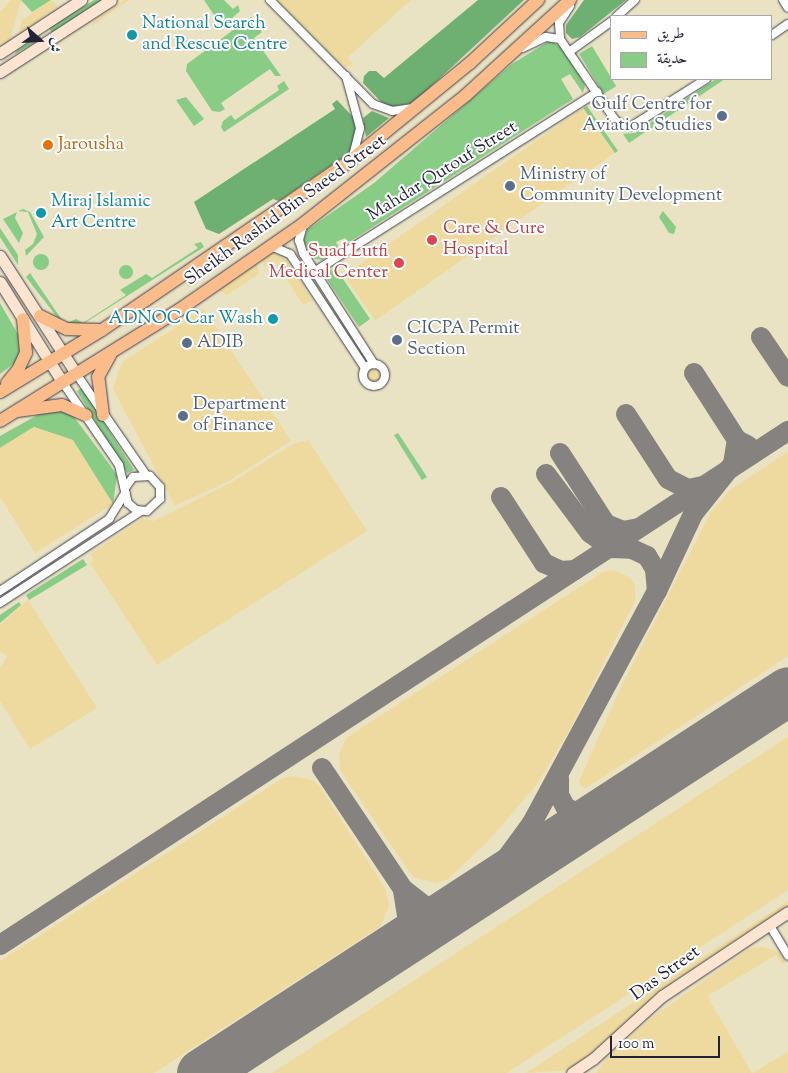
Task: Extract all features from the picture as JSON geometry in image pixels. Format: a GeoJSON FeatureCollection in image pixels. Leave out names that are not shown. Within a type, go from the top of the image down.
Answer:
{"type":"FeatureCollection","features":[{"type":"Feature","properties":{"kind":"main road","name":"Sheikh Rashid Bin Saeed Street"},"geometry":{"type":"LineString","coordinates":[[0,391],[102,330],[351,160],[415,108],[538,0]]}},
{"type":"Feature","properties":{"kind":"main road","name":"Sheikh Rashid Bin Saeed Street"},"geometry":{"type":"LineString","coordinates":[[0,420],[61,380],[113,351],[304,223],[393,156],[513,53],[570,0]]}},
{"type":"Feature","properties":{"kind":"main road"},"geometry":{"type":"LineString","coordinates":[[40,316],[67,329],[102,330]]}},
{"type":"Feature","properties":{"kind":"main road"},"geometry":{"type":"LineString","coordinates":[[0,391],[23,362],[27,344],[23,319]]}},
{"type":"Feature","properties":{"kind":"main road"},"geometry":{"type":"LineString","coordinates":[[103,416],[98,374],[113,351]]}},
{"type":"Feature","properties":{"kind":"main road"},"geometry":{"type":"LineString","coordinates":[[12,412],[62,404],[86,415]]}},
{"type":"Feature","properties":{"kind":"street"},"geometry":{"type":"LineString","coordinates":[[0,53],[81,0]]}},
{"type":"Feature","properties":{"kind":"street"},"geometry":{"type":"LineString","coordinates":[[0,72],[111,0]]}},
{"type":"Feature","properties":{"kind":"street"},"geometry":{"type":"LineString","coordinates":[[270,0],[378,107],[397,111],[415,108]]}},
{"type":"Feature","properties":{"kind":"street"},"geometry":{"type":"LineString","coordinates":[[574,0],[559,23],[560,39],[615,120],[632,126],[704,80]]}},
{"type":"Feature","properties":{"kind":"street"},"geometry":{"type":"LineString","coordinates":[[618,15],[635,0]]}},
{"type":"Feature","properties":{"kind":"street"},"geometry":{"type":"LineString","coordinates":[[783,0],[788,8]]}},
{"type":"Feature","properties":{"kind":"street"},"geometry":{"type":"LineString","coordinates":[[569,52],[610,22]]}},
{"type":"Feature","properties":{"kind":"street"},"geometry":{"type":"LineString","coordinates":[[773,34],[788,24]]}},
{"type":"Feature","properties":{"kind":"street"},"geometry":{"type":"LineString","coordinates":[[513,53],[542,38],[560,39]]}},
{"type":"Feature","properties":{"kind":"street"},"geometry":{"type":"LineString","coordinates":[[12,45],[12,55],[22,57]]}},
{"type":"Feature","properties":{"kind":"street"},"geometry":{"type":"LineString","coordinates":[[346,76],[360,128],[351,160]]}},
{"type":"Feature","properties":{"kind":"street","name":"Mahdar Qutouf Street"},"geometry":{"type":"LineString","coordinates":[[306,277],[597,92]]}},
{"type":"Feature","properties":{"kind":"street"},"geometry":{"type":"LineString","coordinates":[[269,246],[290,254],[365,368],[363,376],[366,383],[379,386],[386,373],[382,367],[374,364],[315,272],[300,244],[304,223]]}},
{"type":"Feature","properties":{"kind":"street"},"geometry":{"type":"LineString","coordinates":[[0,256],[64,352],[103,416],[146,475],[158,482],[160,499],[151,509],[141,511],[0,603]]}},
{"type":"Feature","properties":{"kind":"street"},"geometry":{"type":"LineString","coordinates":[[0,282],[61,380],[120,465],[125,491],[131,507],[141,511]]}},
{"type":"Feature","properties":{"kind":"street"},"geometry":{"type":"LineString","coordinates":[[346,339],[355,334]]}},
{"type":"Feature","properties":{"kind":"street"},"geometry":{"type":"LineString","coordinates":[[365,368],[374,364]]}},
{"type":"Feature","properties":{"kind":"street"},"geometry":{"type":"LineString","coordinates":[[0,591],[109,519],[133,477],[146,475]]}},
{"type":"Feature","properties":{"kind":"street","name":"Das Street"},"geometry":{"type":"LineString","coordinates":[[572,1073],[593,1059],[662,996],[788,912]]}},
{"type":"Feature","properties":{"kind":"street","name":"Das Street"},"geometry":{"type":"LineString","coordinates":[[588,1073],[603,1054],[660,1006],[788,918]]}},
{"type":"Feature","properties":{"kind":"street"},"geometry":{"type":"LineString","coordinates":[[772,929],[788,956]]}},
{"type":"Feature","properties":{"kind":"green space"},"geometry":{"type":"Polygon","coordinates":[[[21,0],[51,0],[32,12],[21,0]]]}},
{"type":"Feature","properties":{"kind":"green space"},"geometry":{"type":"Polygon","coordinates":[[[94,0],[103,0],[52,33],[49,28],[94,0]]]}},
{"type":"Feature","properties":{"kind":"green space"},"geometry":{"type":"Polygon","coordinates":[[[204,0],[224,0],[233,9],[238,5],[240,11],[222,27],[204,0]]]}},
{"type":"Feature","properties":{"kind":"green space"},"geometry":{"type":"Polygon","coordinates":[[[478,0],[524,0],[413,103],[392,107],[381,102],[363,83],[364,76],[369,71],[376,71],[384,78],[478,0]]]}},
{"type":"Feature","properties":{"kind":"green space"},"geometry":{"type":"Polygon","coordinates":[[[584,0],[626,0],[580,37],[572,39],[566,33],[566,25],[584,0]]]}},
{"type":"Feature","properties":{"kind":"green space"},"geometry":{"type":"Polygon","coordinates":[[[251,17],[262,32],[254,38],[281,76],[275,76],[270,69],[221,103],[225,109],[220,112],[212,111],[186,71],[187,64],[251,17]]]}},
{"type":"Feature","properties":{"kind":"green space"},"geometry":{"type":"Polygon","coordinates":[[[40,35],[42,39],[15,54],[16,51],[40,35]]]}},
{"type":"Feature","properties":{"kind":"green space"},"geometry":{"type":"Polygon","coordinates":[[[549,41],[562,47],[585,85],[583,93],[570,74],[561,79],[573,99],[349,242],[345,238],[336,242],[339,248],[322,260],[315,259],[303,242],[307,230],[374,183],[512,64],[549,41]]]}},
{"type":"Feature","properties":{"kind":"green space"},"geometry":{"type":"Polygon","coordinates":[[[592,46],[610,76],[610,80],[612,80],[616,86],[603,94],[579,54],[592,46]]]}},
{"type":"Feature","properties":{"kind":"green space"},"geometry":{"type":"Polygon","coordinates":[[[714,80],[724,80],[629,143],[623,134],[635,133],[714,80]]]}},
{"type":"Feature","properties":{"kind":"green space"},"geometry":{"type":"Polygon","coordinates":[[[284,81],[289,89],[224,132],[221,127],[223,121],[231,115],[235,120],[279,90],[277,86],[284,81]]]}},
{"type":"Feature","properties":{"kind":"green space"},"geometry":{"type":"Polygon","coordinates":[[[186,97],[204,119],[194,126],[176,100],[186,97]]]}},
{"type":"Feature","properties":{"kind":"green space"},"geometry":{"type":"Polygon","coordinates":[[[337,100],[354,118],[357,134],[349,153],[279,201],[273,199],[219,234],[206,229],[194,202],[335,109],[332,104],[337,100]]]}},
{"type":"Feature","properties":{"kind":"green space"},"geometry":{"type":"Polygon","coordinates":[[[587,106],[618,151],[615,153],[583,108],[587,106]]]}},
{"type":"Feature","properties":{"kind":"green space"},"geometry":{"type":"Polygon","coordinates":[[[372,111],[389,118],[366,137],[363,118],[372,111]]]}},
{"type":"Feature","properties":{"kind":"green space"},"geometry":{"type":"Polygon","coordinates":[[[23,209],[30,212],[44,237],[26,256],[25,250],[33,244],[37,234],[28,212],[18,211],[23,209]]]}},
{"type":"Feature","properties":{"kind":"green space"},"geometry":{"type":"Polygon","coordinates":[[[663,211],[676,227],[674,234],[669,233],[659,217],[663,211]]]}},
{"type":"Feature","properties":{"kind":"green space"},"geometry":{"type":"Polygon","coordinates":[[[17,212],[15,218],[23,233],[19,243],[3,219],[17,212]]]}},
{"type":"Feature","properties":{"kind":"green space"},"geometry":{"type":"Polygon","coordinates":[[[0,228],[18,255],[18,265],[0,237],[0,228]]]}},
{"type":"Feature","properties":{"kind":"green space"},"geometry":{"type":"Polygon","coordinates":[[[201,242],[204,247],[80,326],[67,323],[76,319],[83,323],[126,295],[120,290],[146,274],[152,278],[198,248],[194,244],[201,242]]]}},
{"type":"Feature","properties":{"kind":"green space"},"geometry":{"type":"Polygon","coordinates":[[[41,254],[49,262],[41,270],[33,262],[41,254]]]}},
{"type":"Feature","properties":{"kind":"green space"},"geometry":{"type":"Polygon","coordinates":[[[123,265],[129,265],[133,272],[129,279],[123,279],[119,275],[119,269],[123,265]]]}},
{"type":"Feature","properties":{"kind":"green space"},"geometry":{"type":"Polygon","coordinates":[[[335,267],[370,319],[359,327],[328,281],[327,273],[335,267]]]}},
{"type":"Feature","properties":{"kind":"green space"},"geometry":{"type":"Polygon","coordinates":[[[30,273],[62,320],[66,323],[60,321],[26,277],[30,273]]]}},
{"type":"Feature","properties":{"kind":"green space"},"geometry":{"type":"Polygon","coordinates":[[[0,303],[19,336],[21,350],[16,362],[0,374],[0,303]]]}},
{"type":"Feature","properties":{"kind":"green space"},"geometry":{"type":"Polygon","coordinates":[[[82,388],[134,470],[127,473],[77,391],[82,388]]]}},
{"type":"Feature","properties":{"kind":"green space"},"geometry":{"type":"Polygon","coordinates":[[[50,408],[71,413],[110,465],[117,476],[113,504],[72,440],[34,427],[0,448],[0,436],[50,408]]]}},
{"type":"Feature","properties":{"kind":"green space"},"geometry":{"type":"Polygon","coordinates":[[[398,433],[427,477],[422,480],[394,435],[398,433]]]}},
{"type":"Feature","properties":{"kind":"green space"},"geometry":{"type":"Polygon","coordinates":[[[83,559],[87,565],[29,600],[26,595],[83,559]]]}},
{"type":"Feature","properties":{"kind":"green space"},"geometry":{"type":"Polygon","coordinates":[[[19,602],[21,605],[0,623],[0,615],[19,602]]]}},
{"type":"Feature","properties":{"kind":"sand"},"geometry":{"type":"Polygon","coordinates":[[[11,0],[21,0],[10,40],[0,46],[0,12],[11,0]]]}},
{"type":"Feature","properties":{"kind":"sand"},"geometry":{"type":"Polygon","coordinates":[[[51,0],[58,6],[18,36],[22,20],[51,0]]]}},
{"type":"Feature","properties":{"kind":"sand"},"geometry":{"type":"Polygon","coordinates":[[[124,0],[129,0],[92,26],[94,21],[124,0]]]}},
{"type":"Feature","properties":{"kind":"sand"},"geometry":{"type":"Polygon","coordinates":[[[277,0],[411,0],[347,58],[354,64],[348,67],[343,66],[277,0]]]}},
{"type":"Feature","properties":{"kind":"sand"},"geometry":{"type":"Polygon","coordinates":[[[583,108],[615,153],[375,321],[344,275],[583,108]]]}},
{"type":"Feature","properties":{"kind":"sand"},"geometry":{"type":"Polygon","coordinates":[[[271,251],[282,252],[312,300],[303,305],[275,261],[264,267],[262,261],[271,251]]]}},
{"type":"Feature","properties":{"kind":"sand"},"geometry":{"type":"Polygon","coordinates":[[[257,263],[259,274],[227,295],[218,290],[257,263]]]}},
{"type":"Feature","properties":{"kind":"sand"},"geometry":{"type":"Polygon","coordinates":[[[313,278],[348,331],[346,333],[313,278]]]}},
{"type":"Feature","properties":{"kind":"sand"},"geometry":{"type":"Polygon","coordinates":[[[204,309],[291,441],[229,481],[175,506],[113,389],[122,362],[204,309]]]}},
{"type":"Feature","properties":{"kind":"sand"},"geometry":{"type":"Polygon","coordinates":[[[372,369],[376,369],[380,375],[376,381],[372,381],[368,377],[368,373],[372,369]]]}},
{"type":"Feature","properties":{"kind":"sand"},"geometry":{"type":"Polygon","coordinates":[[[34,427],[73,440],[113,504],[35,553],[0,497],[0,448],[34,427]]]}},
{"type":"Feature","properties":{"kind":"sand"},"geometry":{"type":"Polygon","coordinates":[[[308,440],[367,531],[157,665],[90,563],[94,560],[90,554],[143,518],[154,521],[232,482],[293,444],[308,440]]]}},
{"type":"Feature","properties":{"kind":"sand"},"geometry":{"type":"Polygon","coordinates":[[[788,452],[788,656],[586,788],[581,787],[579,781],[623,683],[711,512],[730,490],[788,452]]]}},
{"type":"Feature","properties":{"kind":"sand"},"geometry":{"type":"Polygon","coordinates":[[[614,570],[629,577],[635,585],[635,601],[571,727],[538,783],[490,839],[448,879],[436,883],[413,877],[341,772],[339,754],[346,738],[603,572],[614,570]]]}},
{"type":"Feature","properties":{"kind":"sand"},"geometry":{"type":"Polygon","coordinates":[[[28,600],[97,708],[30,749],[0,701],[0,668],[7,656],[0,652],[0,625],[28,600]]]}},
{"type":"Feature","properties":{"kind":"sand"},"geometry":{"type":"Polygon","coordinates":[[[788,737],[788,890],[507,1073],[272,1073],[788,737]]]}},
{"type":"Feature","properties":{"kind":"sand"},"geometry":{"type":"Polygon","coordinates":[[[293,776],[312,780],[320,787],[385,888],[389,905],[381,926],[154,1073],[0,1073],[0,961],[283,778],[293,776]]]}},
{"type":"Feature","properties":{"kind":"sand"},"geometry":{"type":"Polygon","coordinates":[[[788,901],[788,914],[739,942],[573,1070],[526,1073],[788,901]]]}},
{"type":"Feature","properties":{"kind":"sand"},"geometry":{"type":"Polygon","coordinates":[[[763,947],[779,952],[786,962],[782,964],[776,955],[707,996],[752,1073],[596,1073],[609,1056],[650,1019],[749,949],[763,947]]]}},
{"type":"Feature","properties":{"kind":"sand"},"geometry":{"type":"Polygon","coordinates":[[[788,1052],[788,1073],[752,1073],[788,1052]]]}},
{"type":"Feature","properties":{"kind":"taxiway"},"geometry":{"type":"LineString","coordinates":[[761,337],[788,377]]}},
{"type":"Feature","properties":{"kind":"taxiway"},"geometry":{"type":"LineString","coordinates":[[694,373],[737,440],[749,446]]}},
{"type":"Feature","properties":{"kind":"taxiway"},"geometry":{"type":"LineString","coordinates":[[626,414],[668,479],[688,489],[703,486]]}},
{"type":"Feature","properties":{"kind":"taxiway"},"geometry":{"type":"LineString","coordinates":[[0,945],[788,431]]}},
{"type":"Feature","properties":{"kind":"taxiway"},"geometry":{"type":"LineString","coordinates":[[322,768],[403,889],[425,906],[434,908],[463,902],[505,860],[532,823],[657,591],[693,514],[733,464],[737,440]]}},
{"type":"Feature","properties":{"kind":"taxiway"},"geometry":{"type":"LineString","coordinates":[[560,453],[606,524],[623,531],[639,528]]}},
{"type":"Feature","properties":{"kind":"taxiway"},"geometry":{"type":"LineString","coordinates":[[546,474],[590,533],[601,541],[620,541]]}},
{"type":"Feature","properties":{"kind":"taxiway"},"geometry":{"type":"LineString","coordinates":[[501,497],[544,563],[561,571],[575,570]]}},
{"type":"Feature","properties":{"kind":"taxiway"},"geometry":{"type":"LineString","coordinates":[[609,548],[632,549],[647,556],[655,569],[657,591]]}},
{"type":"Feature","properties":{"kind":"taxiway"},"geometry":{"type":"LineString","coordinates":[[559,778],[559,795],[566,808],[579,813],[598,815]]}},
{"type":"Feature","properties":{"kind":"taxiway"},"geometry":{"type":"LineString","coordinates":[[387,952],[404,932],[408,922],[403,889]]}},
{"type":"Feature","properties":{"kind":"runway"},"geometry":{"type":"LineString","coordinates":[[201,1073],[788,691]]}},
{"type":"Feature","properties":{"kind":"place","name":"National Search and Rescue Centre"},"geometry":{"type":"Point","coordinates":[132,35]}},
{"type":"Feature","properties":{"kind":"place","name":"Gulf Centre for Aviation Studies"},"geometry":{"type":"Point","coordinates":[722,116]}},
{"type":"Feature","properties":{"kind":"place","name":"Jarousha"},"geometry":{"type":"Point","coordinates":[48,145]}},
{"type":"Feature","properties":{"kind":"place","name":"Ministry of Community Development"},"geometry":{"type":"Point","coordinates":[510,186]}},
{"type":"Feature","properties":{"kind":"place","name":"Miraj Islamic Art Centre"},"geometry":{"type":"Point","coordinates":[41,213]}},
{"type":"Feature","properties":{"kind":"place","name":"Care & Cure Hospital"},"geometry":{"type":"Point","coordinates":[432,240]}},
{"type":"Feature","properties":{"kind":"place","name":"Suad Lutfi Medical Center"},"geometry":{"type":"Point","coordinates":[399,263]}},
{"type":"Feature","properties":{"kind":"place","name":"ADNOC Car Wash"},"geometry":{"type":"Point","coordinates":[273,319]}},
{"type":"Feature","properties":{"kind":"place","name":"CICPA Permit Section"},"geometry":{"type":"Point","coordinates":[397,340]}},
{"type":"Feature","properties":{"kind":"place","name":"ADIB"},"geometry":{"type":"Point","coordinates":[187,343]}},
{"type":"Feature","properties":{"kind":"place","name":"Department of Finance"},"geometry":{"type":"Point","coordinates":[183,416]}}]}
